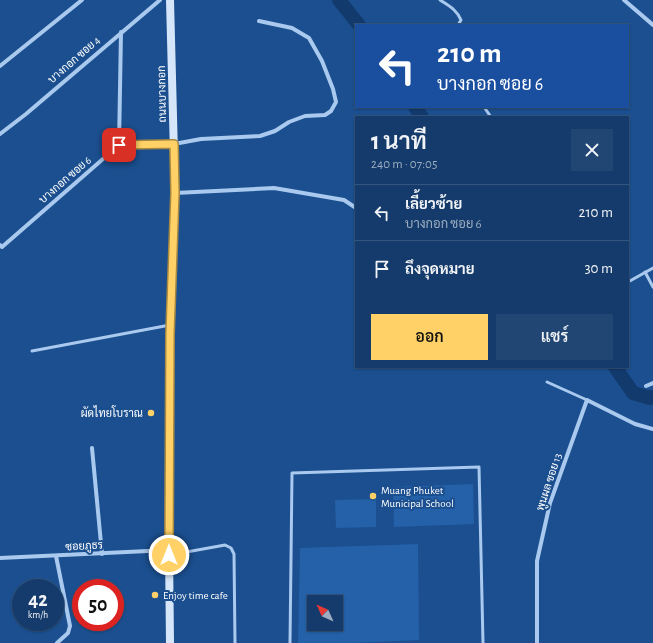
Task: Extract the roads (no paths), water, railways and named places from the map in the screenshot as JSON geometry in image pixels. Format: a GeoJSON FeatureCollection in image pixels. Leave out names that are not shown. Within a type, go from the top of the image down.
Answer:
{"type":"FeatureCollection","features":[{"type":"Feature","properties":{"kind":"main road","name":"ถนนบางกอก"},"geometry":{"type":"LineString","coordinates":[[170,0],[175,193],[170,325],[170,643]]}},
{"type":"Feature","properties":{"kind":"street"},"geometry":{"type":"LineString","coordinates":[[0,66],[82,0]]}},
{"type":"Feature","properties":{"kind":"street","name":"บางกอก ซอย 4"},"geometry":{"type":"LineString","coordinates":[[0,134],[26,114],[160,0]]}},
{"type":"Feature","properties":{"kind":"street"},"geometry":{"type":"LineString","coordinates":[[624,0],[653,24]]}},
{"type":"Feature","properties":{"kind":"street"},"geometry":{"type":"LineString","coordinates":[[121,32],[119,145],[174,144],[202,139],[260,136],[275,131],[289,122],[305,116],[325,115],[331,111],[336,102],[333,89],[322,61],[309,38],[292,28],[259,20]]}},
{"type":"Feature","properties":{"kind":"street","name":"บางกอก ซอย 6"},"geometry":{"type":"LineString","coordinates":[[0,245],[2,247],[119,145]]}},
{"type":"Feature","properties":{"kind":"street"},"geometry":{"type":"LineString","coordinates":[[175,193],[274,188],[344,200],[355,207]]}},
{"type":"Feature","properties":{"kind":"street"},"geometry":{"type":"LineString","coordinates":[[646,386],[653,383]]}},
{"type":"Feature","properties":{"kind":"street"},"geometry":{"type":"LineString","coordinates":[[587,400],[635,424],[653,429]]}},
{"type":"Feature","properties":{"kind":"street","name":"พูนผล ซอย 13"},"geometry":{"type":"LineString","coordinates":[[537,643],[537,561],[550,503],[587,400]]}},
{"type":"Feature","properties":{"kind":"street"},"geometry":{"type":"LineString","coordinates":[[92,448],[102,554]]}},
{"type":"Feature","properties":{"kind":"street","name":"ซอยภูธร"},"geometry":{"type":"LineString","coordinates":[[0,558],[169,552]]}},
{"type":"Feature","properties":{"kind":"street"},"geometry":{"type":"LineString","coordinates":[[56,556],[70,626],[68,633],[57,643]]}},
{"type":"Feature","properties":{"kind":"lane"},"geometry":{"type":"LineString","coordinates":[[440,0],[455,10],[461,20],[459,24]]}},
{"type":"Feature","properties":{"kind":"lane"},"geometry":{"type":"LineString","coordinates":[[629,281],[653,268]]}},
{"type":"Feature","properties":{"kind":"lane"},"geometry":{"type":"LineString","coordinates":[[645,272],[653,287]]}},
{"type":"Feature","properties":{"kind":"lane"},"geometry":{"type":"LineString","coordinates":[[32,351],[170,325]]}},
{"type":"Feature","properties":{"kind":"lane"},"geometry":{"type":"LineString","coordinates":[[547,382],[587,400]]}},
{"type":"Feature","properties":{"kind":"lane"},"geometry":{"type":"LineString","coordinates":[[290,643],[292,473],[479,467],[483,643]]}},
{"type":"Feature","properties":{"kind":"lane"},"geometry":{"type":"LineString","coordinates":[[169,552],[225,545],[231,548],[234,554],[235,643]]}},
{"type":"Feature","properties":{"kind":"waterway"},"geometry":{"type":"LineString","coordinates":[[339,0],[358,24]]}},
{"type":"Feature","properties":{"kind":"waterway"},"geometry":{"type":"LineString","coordinates":[[416,108],[421,116]]}},
{"type":"Feature","properties":{"kind":"waterway"},"geometry":{"type":"LineString","coordinates":[[616,368],[633,393],[650,398],[653,397]]}},
{"type":"Feature","properties":{"kind":"place","name":"ผัดไทยโบราณ"},"geometry":{"type":"Point","coordinates":[151,413]}},
{"type":"Feature","properties":{"kind":"place","name":"Muang Phuket Municipal School"},"geometry":{"type":"Point","coordinates":[373,496]}},
{"type":"Feature","properties":{"kind":"place","name":"Enjoy time cafe"},"geometry":{"type":"Point","coordinates":[155,595]}}]}
